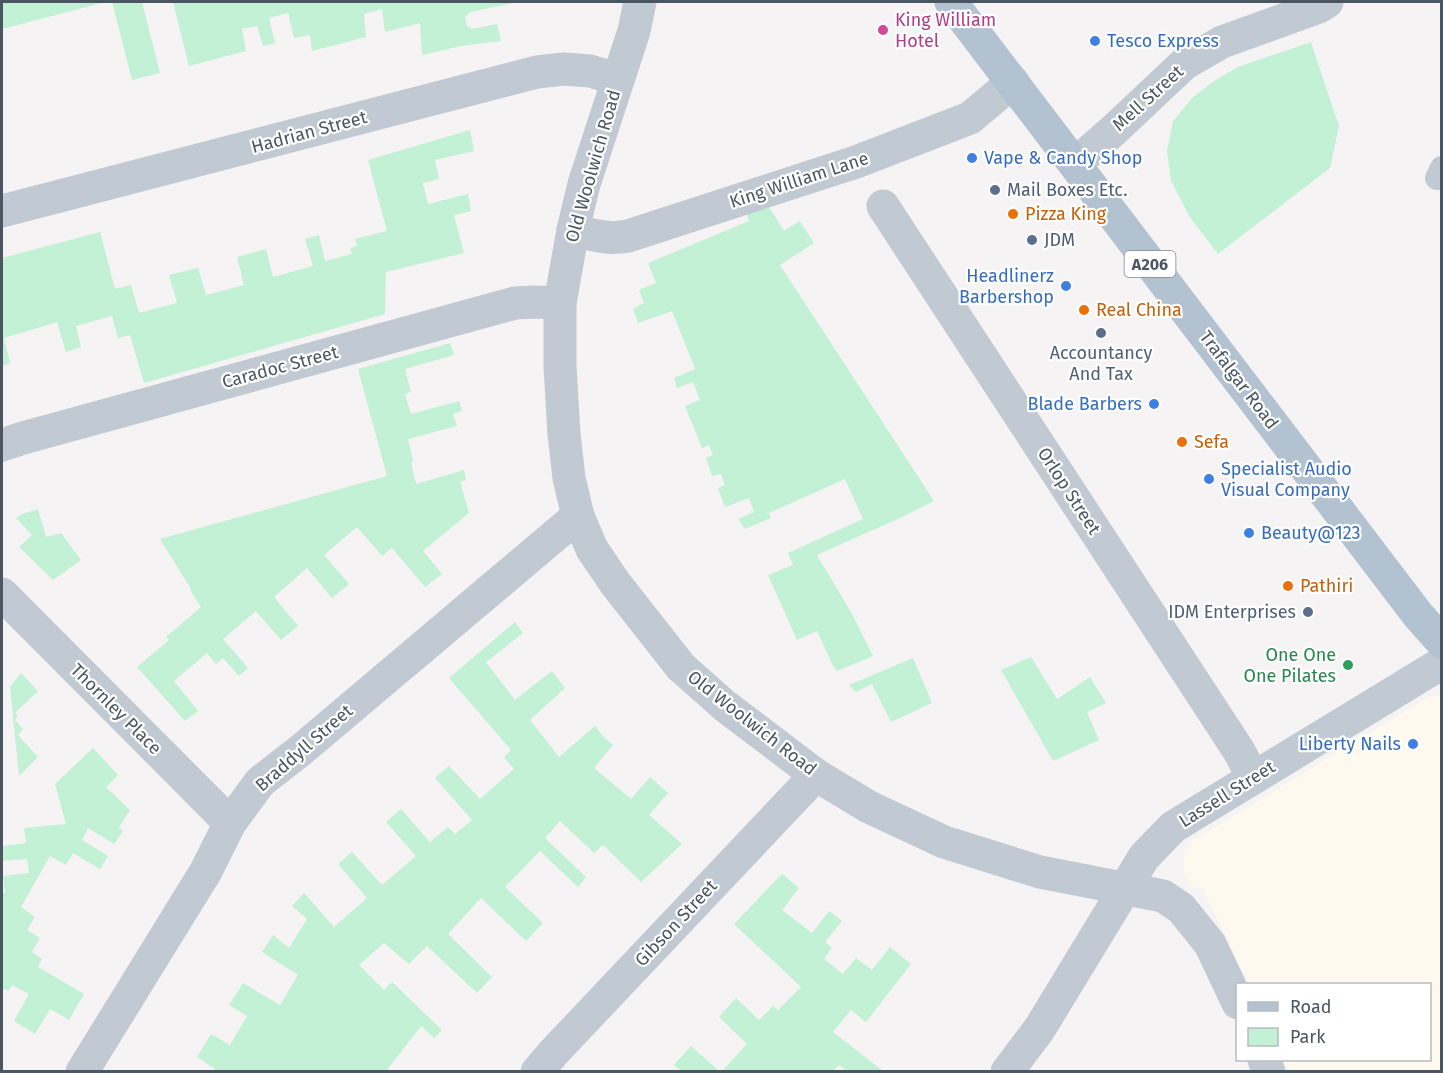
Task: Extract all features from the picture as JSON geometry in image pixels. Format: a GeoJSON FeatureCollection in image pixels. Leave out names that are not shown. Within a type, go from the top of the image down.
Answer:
{"type":"FeatureCollection","features":[{"type":"Feature","properties":{"kind":"main road","name":"Trafalgar Road"},"geometry":{"type":"LineString","coordinates":[[951,2],[1418,615],[1442,642]]}},
{"type":"Feature","properties":{"kind":"street","name":"Old Woolwich Road"},"geometry":{"type":"LineString","coordinates":[[640,2],[634,31],[584,184],[560,303],[560,366],[569,478],[578,516],[592,549],[615,583],[681,667],[725,706],[816,775],[870,807],[944,842],[1040,872],[1163,896],[1181,908],[1210,944],[1236,999]]}},
{"type":"Feature","properties":{"kind":"street","name":"Mell Street"},"geometry":{"type":"LineString","coordinates":[[1075,164],[1184,64],[1222,42],[1319,7],[1327,2]]}},
{"type":"Feature","properties":{"kind":"street","name":"Hadrian Street"},"geometry":{"type":"LineString","coordinates":[[2,212],[537,72],[564,69],[590,71],[617,79]]}},
{"type":"Feature","properties":{"kind":"street","name":"King William Lane"},"geometry":{"type":"LineString","coordinates":[[573,230],[601,237],[628,236],[856,162],[970,118],[1013,82]]}},
{"type":"Feature","properties":{"kind":"street","name":"Orlop Street"},"geometry":{"type":"LineString","coordinates":[[883,206],[1239,751],[1253,777]]}},
{"type":"Feature","properties":{"kind":"street","name":"Caradoc Street"},"geometry":{"type":"LineString","coordinates":[[2,445],[515,303],[560,303]]}},
{"type":"Feature","properties":{"kind":"street","name":"Braddyll Street"},"geometry":{"type":"LineString","coordinates":[[82,1071],[206,871],[230,823],[260,782],[578,516]]}},
{"type":"Feature","properties":{"kind":"street","name":"Thornley Place"},"geometry":{"type":"LineString","coordinates":[[2,594],[230,823]]}},
{"type":"Feature","properties":{"kind":"street","name":"Lassell Street"},"geometry":{"type":"LineString","coordinates":[[1007,1071],[1040,1028],[1144,857],[1173,827],[1442,663]]}},
{"type":"Feature","properties":{"kind":"street","name":"Gibson Street"},"geometry":{"type":"LineString","coordinates":[[537,1071],[816,775]]}},
{"type":"Feature","properties":{"kind":"shaded area"},"geometry":{"type":"Polygon","coordinates":[[[1433,695],[1442,696],[1441,1071],[1290,1071],[1285,1061],[1431,1061],[1431,983],[1249,983],[1203,889],[1191,886],[1184,871],[1184,854],[1192,841],[1433,695]]]}},
{"type":"Feature","properties":{"kind":"green space"},"geometry":{"type":"Polygon","coordinates":[[[2,2],[106,2],[2,29],[2,2]]]}},
{"type":"Feature","properties":{"kind":"green space"},"geometry":{"type":"Polygon","coordinates":[[[112,2],[142,2],[160,73],[132,80],[112,2]]]}},
{"type":"Feature","properties":{"kind":"green space"},"geometry":{"type":"Polygon","coordinates":[[[173,2],[518,2],[470,12],[465,17],[467,26],[472,29],[497,24],[501,41],[461,46],[422,55],[420,23],[385,32],[382,9],[364,14],[366,37],[312,51],[310,35],[294,38],[288,13],[269,18],[275,43],[263,46],[257,26],[242,29],[246,51],[189,66],[173,2]]]}},
{"type":"Feature","properties":{"kind":"green space"},"geometry":{"type":"Polygon","coordinates":[[[1311,42],[1339,126],[1330,168],[1218,254],[1190,217],[1171,181],[1167,151],[1173,121],[1192,98],[1214,81],[1238,67],[1311,42]]]}},
{"type":"Feature","properties":{"kind":"green space"},"geometry":{"type":"Polygon","coordinates":[[[470,130],[474,151],[435,160],[439,179],[423,183],[428,204],[468,194],[471,211],[454,215],[464,253],[386,272],[385,314],[144,383],[130,335],[118,338],[112,316],[76,326],[81,347],[66,352],[57,322],[4,338],[10,363],[2,366],[2,258],[100,232],[115,289],[131,285],[139,313],[177,303],[169,275],[198,268],[206,295],[244,285],[237,257],[266,249],[273,277],[313,266],[305,239],[319,235],[325,261],[352,254],[350,248],[357,246],[355,239],[387,231],[368,160],[470,130]]]}},
{"type":"Feature","properties":{"kind":"green space"},"geometry":{"type":"Polygon","coordinates":[[[769,207],[784,231],[800,221],[814,243],[780,265],[934,501],[817,555],[852,614],[873,656],[837,671],[817,631],[797,640],[768,575],[793,565],[788,553],[863,519],[845,479],[769,513],[771,518],[745,529],[738,519],[754,512],[749,498],[725,507],[718,488],[725,485],[721,474],[712,476],[706,458],[713,455],[709,445],[702,448],[685,406],[700,400],[693,382],[677,388],[674,378],[695,369],[672,311],[638,323],[633,309],[644,303],[639,290],[656,283],[648,263],[749,221],[747,214],[769,207]]]}},
{"type":"Feature","properties":{"kind":"green space"},"geometry":{"type":"Polygon","coordinates":[[[450,343],[454,355],[405,369],[411,392],[405,394],[411,414],[459,401],[462,411],[453,414],[457,426],[408,439],[416,484],[464,470],[466,480],[460,482],[469,513],[423,551],[442,574],[425,587],[392,548],[382,556],[357,527],[324,555],[349,584],[332,598],[307,568],[274,597],[298,626],[281,640],[256,611],[223,639],[248,668],[239,676],[223,658],[216,664],[207,653],[174,681],[198,711],[185,721],[137,667],[169,640],[166,637],[201,607],[160,539],[387,476],[358,369],[450,343]]]}},
{"type":"Feature","properties":{"kind":"green space"},"geometry":{"type":"Polygon","coordinates":[[[38,509],[46,537],[61,533],[81,560],[53,580],[19,547],[32,535],[16,518],[38,509]]]}},
{"type":"Feature","properties":{"kind":"green space"},"geometry":{"type":"Polygon","coordinates":[[[515,622],[523,633],[486,662],[515,700],[552,671],[565,688],[530,720],[559,757],[595,726],[613,745],[594,768],[631,799],[650,777],[668,793],[649,815],[682,844],[641,882],[603,845],[594,853],[560,821],[545,838],[586,877],[578,887],[540,851],[505,887],[543,923],[526,941],[481,898],[448,934],[492,977],[477,993],[427,946],[409,964],[384,943],[359,965],[384,990],[392,982],[442,1030],[434,1038],[421,1026],[386,1071],[214,1071],[215,1069],[197,1057],[211,1034],[230,1045],[247,1016],[229,1005],[243,983],[280,1005],[298,975],[262,952],[273,935],[289,948],[307,919],[292,906],[304,893],[334,927],[367,898],[338,864],[352,852],[382,885],[416,856],[386,822],[401,809],[430,842],[448,827],[455,834],[472,820],[435,778],[449,766],[480,799],[514,769],[504,757],[511,750],[449,678],[515,622]]]}},
{"type":"Feature","properties":{"kind":"green space"},"geometry":{"type":"Polygon","coordinates":[[[1031,657],[1057,699],[1090,677],[1106,703],[1087,712],[1099,740],[1053,761],[1001,670],[1031,657]]]}},
{"type":"Feature","properties":{"kind":"green space"},"geometry":{"type":"Polygon","coordinates":[[[913,658],[932,703],[891,722],[872,684],[856,692],[849,685],[913,658]]]}},
{"type":"Feature","properties":{"kind":"green space"},"geometry":{"type":"Polygon","coordinates":[[[21,673],[38,691],[15,713],[18,717],[15,720],[23,729],[18,735],[38,757],[19,776],[10,687],[21,673]]]}},
{"type":"Feature","properties":{"kind":"green space"},"geometry":{"type":"Polygon","coordinates":[[[93,748],[118,775],[106,787],[130,810],[119,827],[123,831],[114,844],[88,828],[82,840],[108,856],[100,869],[73,853],[66,865],[50,856],[21,907],[35,917],[27,930],[40,938],[32,952],[42,959],[38,967],[84,994],[69,1020],[50,1009],[35,1034],[14,1021],[29,994],[12,985],[8,991],[2,988],[2,893],[5,892],[3,876],[29,873],[27,859],[2,861],[2,846],[26,843],[24,828],[66,824],[55,784],[93,748]]]}},
{"type":"Feature","properties":{"kind":"green space"},"geometry":{"type":"Polygon","coordinates":[[[782,874],[799,888],[782,910],[812,933],[829,911],[842,921],[825,942],[832,948],[824,959],[843,974],[856,958],[872,970],[890,947],[911,964],[866,1022],[851,1010],[833,1032],[883,1071],[847,1071],[839,1065],[833,1071],[722,1071],[747,1044],[719,1017],[736,998],[759,1020],[773,1006],[778,1010],[801,987],[734,924],[782,874]]]}},
{"type":"Feature","properties":{"kind":"green space"},"geometry":{"type":"Polygon","coordinates":[[[691,1046],[719,1071],[681,1071],[674,1065],[691,1046]]]}},
{"type":"Feature","properties":{"kind":"place","name":"King William Hotel"},"geometry":{"type":"Point","coordinates":[883,30]}},
{"type":"Feature","properties":{"kind":"place","name":"Tesco Express"},"geometry":{"type":"Point","coordinates":[1095,41]}},
{"type":"Feature","properties":{"kind":"place","name":"Vape & Candy Shop"},"geometry":{"type":"Point","coordinates":[972,158]}},
{"type":"Feature","properties":{"kind":"place","name":"Mail Boxes Etc."},"geometry":{"type":"Point","coordinates":[995,190]}},
{"type":"Feature","properties":{"kind":"place","name":"Pizza King"},"geometry":{"type":"Point","coordinates":[1013,214]}},
{"type":"Feature","properties":{"kind":"place","name":"JDM"},"geometry":{"type":"Point","coordinates":[1032,240]}},
{"type":"Feature","properties":{"kind":"place","name":"Headlinerz Barbershop"},"geometry":{"type":"Point","coordinates":[1066,286]}},
{"type":"Feature","properties":{"kind":"place","name":"Real China"},"geometry":{"type":"Point","coordinates":[1084,310]}},
{"type":"Feature","properties":{"kind":"place","name":"Accountancy And Tax"},"geometry":{"type":"Point","coordinates":[1101,333]}},
{"type":"Feature","properties":{"kind":"place","name":"Blade Barbers"},"geometry":{"type":"Point","coordinates":[1154,404]}},
{"type":"Feature","properties":{"kind":"place","name":"Sefa"},"geometry":{"type":"Point","coordinates":[1182,442]}},
{"type":"Feature","properties":{"kind":"place","name":"Specialist Audio Visual Company"},"geometry":{"type":"Point","coordinates":[1209,479]}},
{"type":"Feature","properties":{"kind":"place","name":"Beauty@123"},"geometry":{"type":"Point","coordinates":[1249,533]}},
{"type":"Feature","properties":{"kind":"place","name":"Pathiri"},"geometry":{"type":"Point","coordinates":[1288,586]}},
{"type":"Feature","properties":{"kind":"place","name":"IDM Enterprises"},"geometry":{"type":"Point","coordinates":[1308,612]}},
{"type":"Feature","properties":{"kind":"place","name":"One One One Pilates"},"geometry":{"type":"Point","coordinates":[1348,665]}},
{"type":"Feature","properties":{"kind":"place","name":"Liberty Nails"},"geometry":{"type":"Point","coordinates":[1413,744]}}]}
